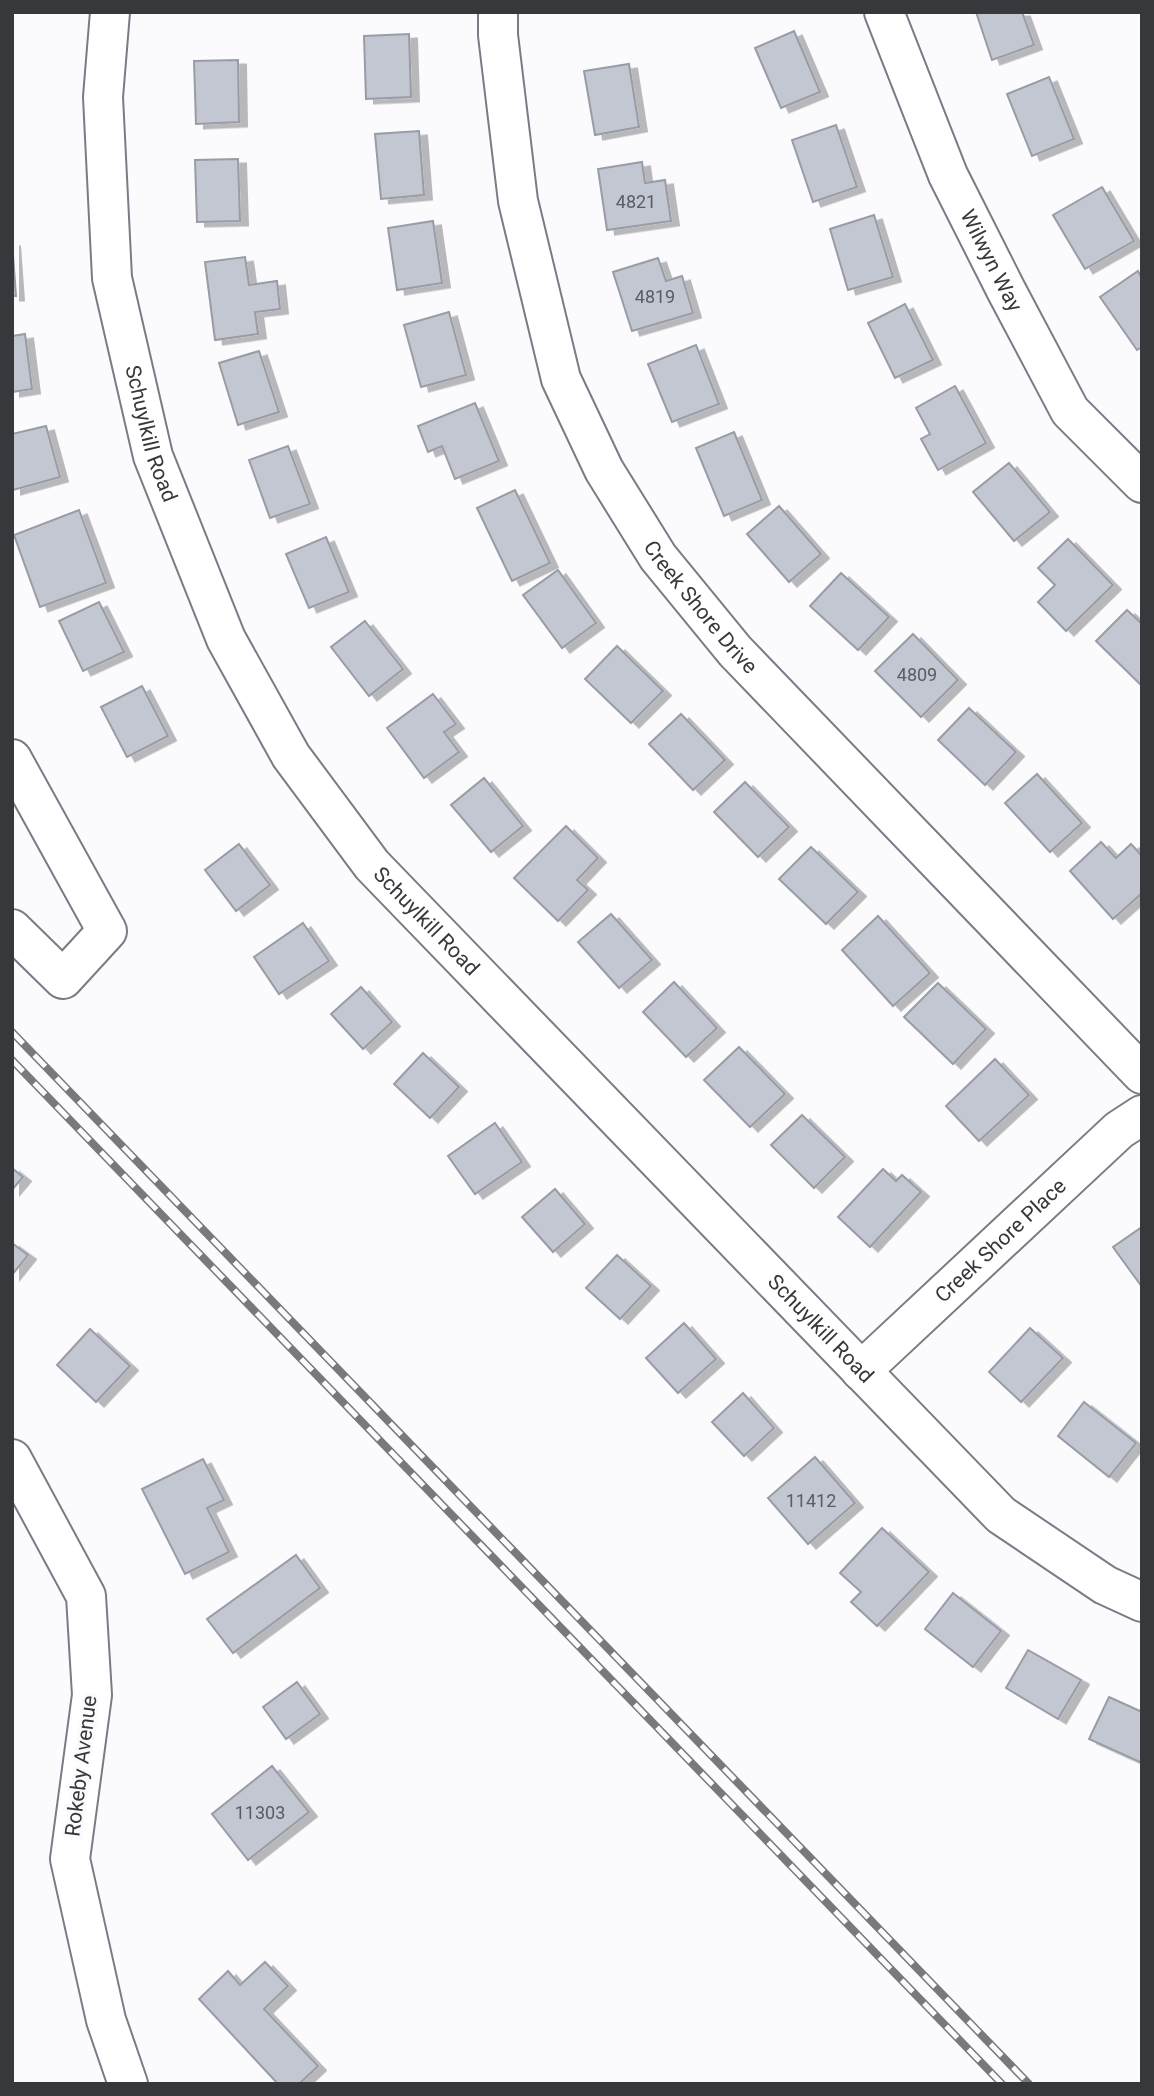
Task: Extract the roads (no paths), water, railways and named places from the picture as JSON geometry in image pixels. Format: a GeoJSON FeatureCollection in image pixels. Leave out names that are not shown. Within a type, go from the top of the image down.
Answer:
{"type":"FeatureCollection","features":[{"type":"Feature","properties":{"kind":"street","name":"Schuylkill Road"},"geometry":{"type":"LineString","coordinates":[[110,12],[103,97],[112,278],[153,456],[226,639],[291,756],[372,865],[1001,1515],[1105,1585],[1142,1602]]}},
{"type":"Feature","properties":{"kind":"street","name":"Creek Shore Drive"},"geometry":{"type":"LineString","coordinates":[[498,12],[498,36],[518,201],[561,379],[604,470],[658,557],[735,651],[1142,1074]]}},
{"type":"Feature","properties":{"kind":"street","name":"Wilwyn Way"},"geometry":{"type":"LineString","coordinates":[[884,12],[948,176],[1070,411],[1142,483]]}},
{"type":"Feature","properties":{"kind":"street"},"geometry":{"type":"LineString","coordinates":[[12,759],[107,931],[63,979],[12,929]]}},
{"type":"Feature","properties":{"kind":"street","name":"Creek Shore Place"},"geometry":{"type":"LineString","coordinates":[[862,1370],[1119,1130],[1142,1115]]}},
{"type":"Feature","properties":{"kind":"street","name":"Rokeby Avenue"},"geometry":{"type":"LineString","coordinates":[[12,1459],[86,1596],[92,1695],[69,1858],[106,2020],[128,2084]]}},
{"type":"Feature","properties":{"kind":"railway"},"geometry":{"type":"LineString","coordinates":[[12,1032],[1029,2084]]}},
{"type":"Feature","properties":{"kind":"railway"},"geometry":{"type":"LineString","coordinates":[[12,1060],[1002,2084]]}}]}
